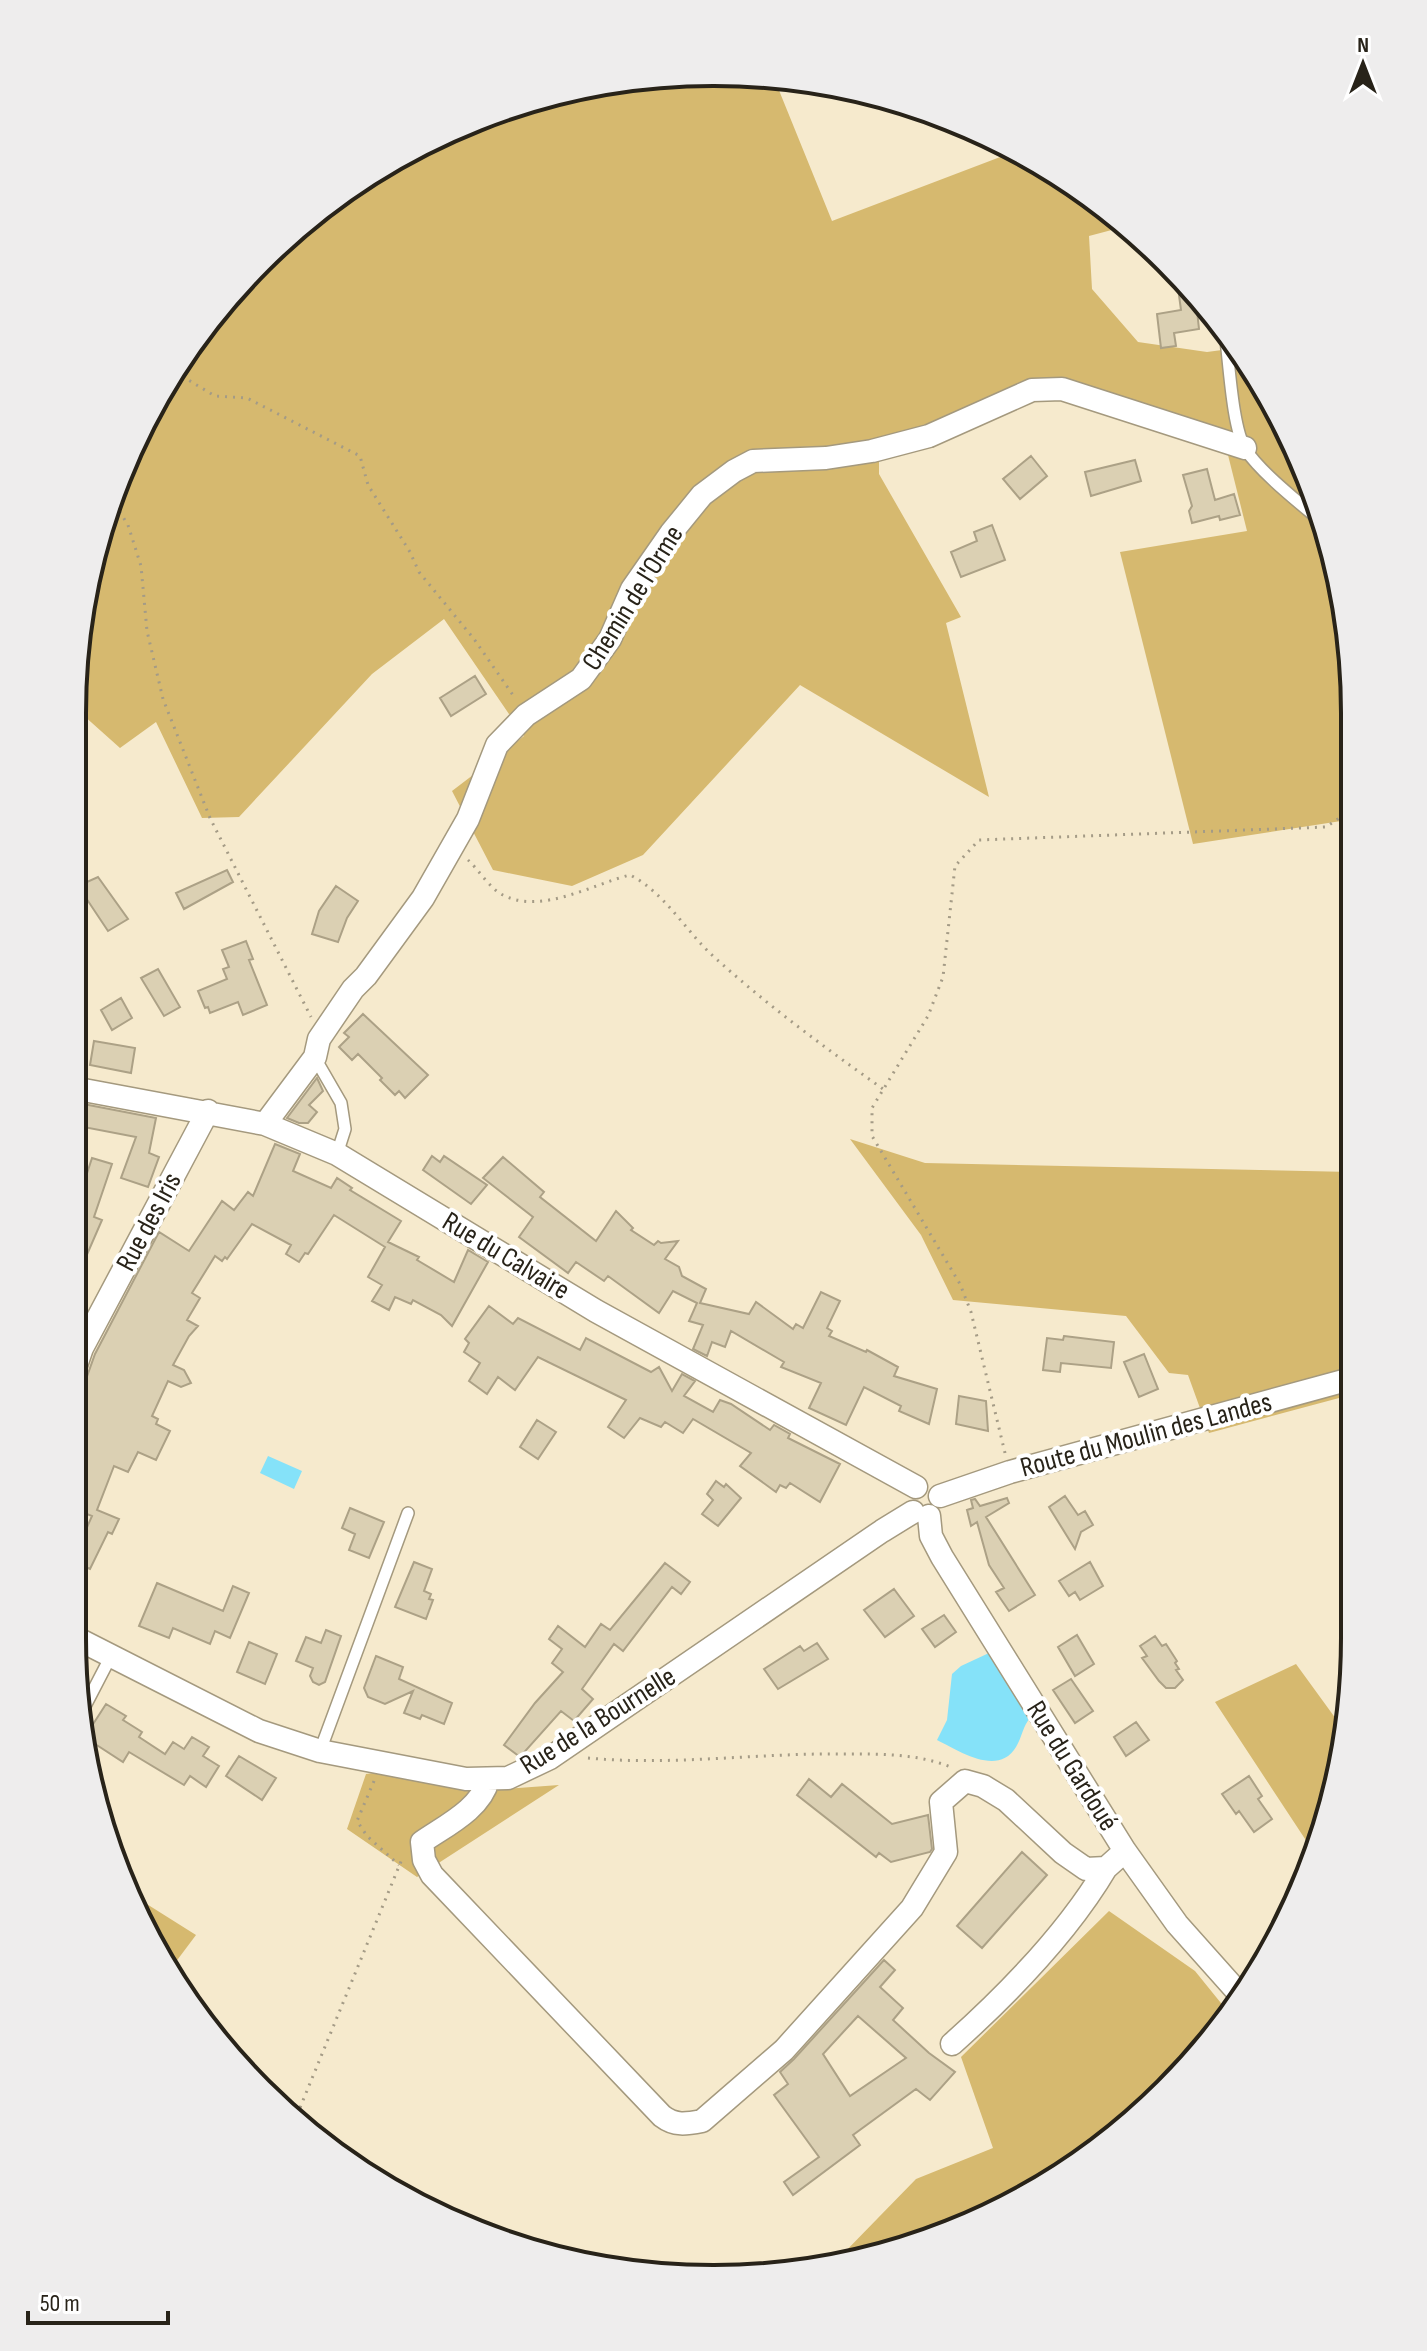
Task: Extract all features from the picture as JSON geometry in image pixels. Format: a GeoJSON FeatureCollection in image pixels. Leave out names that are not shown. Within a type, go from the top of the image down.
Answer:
{"type":"FeatureCollection","features":[{"type":"Feature","properties":{"kind":"street","name":"Chemin de l'Orme"},"geometry":{"type":"LineString","coordinates":[[265,1124],[353,989],[416,907],[452,849],[468,819],[497,745],[526,715],[581,679],[610,639],[632,589],[671,533],[702,495],[734,471],[753,461],[826,458],[872,451],[929,436],[1032,390],[1062,389],[1245,448]]}},
{"type":"Feature","properties":{"kind":"street","name":"Rue du Calvaire"},"geometry":{"type":"LineString","coordinates":[[86,1090],[265,1124],[337,1154],[596,1311],[916,1487],[930,1486],[927,1508]]}},
{"type":"Feature","properties":{"kind":"street","name":"Rue des Iris"},"geometry":{"type":"LineString","coordinates":[[86,1340],[208,1111]]}},
{"type":"Feature","properties":{"kind":"street","name":"Route du Moulin des Landes"},"geometry":{"type":"LineString","coordinates":[[927,1508],[1010,1472],[1341,1382]]}},
{"type":"Feature","properties":{"kind":"street","name":"Rue de la Bournelle"},"geometry":{"type":"LineString","coordinates":[[86,1643],[259,1731],[320,1751],[466,1779],[508,1778],[555,1755],[882,1531],[927,1508]]}},
{"type":"Feature","properties":{"kind":"street","name":"Rue du Gardoué"},"geometry":{"type":"LineString","coordinates":[[927,1508],[931,1536],[942,1557],[1125,1851],[1177,1924],[1234,1988]]}},
{"type":"Feature","properties":{"kind":"street"},"geometry":{"type":"LineString","coordinates":[[488,1780],[471,1807],[422,1842],[424,1860],[432,1875],[662,2116],[671,2123],[685,2125],[702,2121],[784,2050],[912,1908],[946,1852],[941,1802],[965,1781],[983,1786],[1006,1800],[1063,1853],[1086,1869],[1106,1868]]}},
{"type":"Feature","properties":{"kind":"street"},"geometry":{"type":"LineString","coordinates":[[952,2044],[990,2010],[1085,1903],[1106,1868],[1125,1851]]}},
{"type":"Feature","properties":{"kind":"lane"},"geometry":{"type":"LineString","coordinates":[[1228,355],[1236,417],[1245,448],[1307,509]]}},
{"type":"Feature","properties":{"kind":"lane"},"geometry":{"type":"LineString","coordinates":[[317,1048],[341,1103],[345,1129],[337,1154]]}},
{"type":"Feature","properties":{"kind":"lane"},"geometry":{"type":"LineString","coordinates":[[320,1751],[408,1513]]}},
{"type":"Feature","properties":{"kind":"lane"},"geometry":{"type":"LineString","coordinates":[[89,1698],[111,1656]]}},
{"type":"Feature","properties":{"kind":"path"},"geometry":{"type":"LineString","coordinates":[[185,377],[215,396],[247,398],[360,456],[368,485],[419,572],[474,639],[526,715]]}},
{"type":"Feature","properties":{"kind":"path"},"geometry":{"type":"LineString","coordinates":[[119,511],[128,525],[141,566],[147,631],[163,699],[210,818],[313,1021],[317,1048]]}},
{"type":"Feature","properties":{"kind":"path"},"geometry":{"type":"LineString","coordinates":[[1010,1472],[971,1312],[960,1284],[872,1136],[872,1108],[928,1016],[943,977],[955,866],[979,840],[1326,827],[1341,817]]}},
{"type":"Feature","properties":{"kind":"path"},"geometry":{"type":"LineString","coordinates":[[452,849],[471,862],[502,895],[532,902],[579,893],[630,875],[648,884],[694,938],[751,991],[810,1038],[883,1089]]}},
{"type":"Feature","properties":{"kind":"path"},"geometry":{"type":"LineString","coordinates":[[555,1755],[635,1761],[897,1754],[951,1767],[965,1781]]}},
{"type":"Feature","properties":{"kind":"path"},"geometry":{"type":"LineString","coordinates":[[380,1763],[357,1821],[367,1836],[400,1866]]}},
{"type":"Feature","properties":{"kind":"path"},"geometry":{"type":"LineString","coordinates":[[300,2109],[405,1853],[422,1842]]}},
{"type":"Feature","properties":{"kind":"shaded area"},"geometry":{"type":"Polygon","coordinates":[[[672,87],[755,87],[779,89],[832,221],[1001,157],[1062,192],[1112,230],[1089,236],[1092,289],[1138,342],[1207,352],[1224,350],[1276,436],[1308,512],[1320,551],[1336,632],[1340,672],[1341,821],[1193,844],[1120,552],[1247,531],[1222,431],[1056,395],[1030,401],[900,456],[879,460],[879,474],[961,617],[946,623],[989,797],[800,685],[643,855],[572,886],[493,870],[452,791],[524,736],[444,619],[372,674],[239,817],[202,818],[156,722],[120,748],[86,718],[91,632],[107,551],[119,512],[134,473],[170,400],[216,332],[270,270],[332,216],[400,170],[473,134],[512,119],[551,107],[632,91],[672,87]]]}},
{"type":"Feature","properties":{"kind":"shaded area"},"geometry":{"type":"Polygon","coordinates":[[[850,1139],[925,1163],[1341,1172],[1341,1397],[1209,1433],[1188,1375],[1169,1373],[1126,1316],[953,1300],[921,1235],[850,1139]]]}},
{"type":"Feature","properties":{"kind":"shaded area"},"geometry":{"type":"Polygon","coordinates":[[[1296,1664],[1336,1719],[1320,1800],[1307,1842],[1215,1702],[1296,1664]]]}},
{"type":"Feature","properties":{"kind":"shaded area"},"geometry":{"type":"Polygon","coordinates":[[[390,1771],[477,1791],[559,1785],[417,1877],[347,1829],[366,1774],[390,1771]]]}},
{"type":"Feature","properties":{"kind":"shaded area"},"geometry":{"type":"Polygon","coordinates":[[[146,1903],[196,1935],[176,1961],[146,1903]]]}},
{"type":"Feature","properties":{"kind":"shaded area"},"geometry":{"type":"Polygon","coordinates":[[[1109,1911],[1195,1971],[1222,2004],[1157,2081],[1127,2109],[1062,2159],[1027,2181],[954,2217],[915,2232],[846,2251],[916,2179],[993,2148],[961,2057],[1109,1911]]]}},
{"type":"Feature","properties":{"kind":"water"},"geometry":{"type":"Polygon","coordinates":[[[268,1456],[302,1471],[294,1489],[260,1473],[268,1456]]]}},
{"type":"Feature","properties":{"kind":"water"},"geometry":{"type":"Polygon","coordinates":[[[989,1653],[1030,1718],[1016,1747],[1008,1756],[989,1761],[967,1755],[937,1740],[947,1720],[952,1674],[961,1666],[989,1653]]]}},
{"type":"Feature","properties":{"kind":"building"},"geometry":{"type":"Polygon","coordinates":[[[1179,293],[1198,315],[1199,329],[1174,333],[1176,346],[1161,348],[1157,314],[1181,310],[1179,293]]]}},
{"type":"Feature","properties":{"kind":"building"},"geometry":{"type":"Polygon","coordinates":[[[1031,456],[1047,476],[1020,499],[1003,479],[1031,456]]]}},
{"type":"Feature","properties":{"kind":"building"},"geometry":{"type":"Polygon","coordinates":[[[1135,460],[1141,481],[1091,496],[1085,472],[1135,460]]]}},
{"type":"Feature","properties":{"kind":"building"},"geometry":{"type":"Polygon","coordinates":[[[1207,469],[1215,500],[1234,494],[1240,515],[1220,520],[1219,516],[1192,523],[1189,511],[1192,506],[1183,475],[1207,469]]]}},
{"type":"Feature","properties":{"kind":"building"},"geometry":{"type":"Polygon","coordinates":[[[992,525],[1005,560],[961,577],[951,552],[977,541],[974,532],[992,525]]]}},
{"type":"Feature","properties":{"kind":"building"},"geometry":{"type":"Polygon","coordinates":[[[475,676],[486,694],[451,716],[440,698],[475,676]]]}},
{"type":"Feature","properties":{"kind":"building"},"geometry":{"type":"Polygon","coordinates":[[[227,870],[233,882],[184,909],[176,893],[227,870]]]}},
{"type":"Feature","properties":{"kind":"building"},"geometry":{"type":"Polygon","coordinates":[[[98,877],[128,919],[108,931],[86,898],[86,882],[98,877]]]}},
{"type":"Feature","properties":{"kind":"building"},"geometry":{"type":"Polygon","coordinates":[[[336,886],[358,901],[347,918],[338,942],[312,934],[319,911],[336,886]]]}},
{"type":"Feature","properties":{"kind":"building"},"geometry":{"type":"Polygon","coordinates":[[[246,941],[253,959],[249,960],[267,1005],[243,1015],[238,1002],[210,1013],[198,991],[227,979],[223,969],[229,967],[222,950],[246,941]]]}},
{"type":"Feature","properties":{"kind":"building"},"geometry":{"type":"Polygon","coordinates":[[[158,969],[180,1007],[164,1016],[141,978],[158,969]]]}},
{"type":"Feature","properties":{"kind":"building"},"geometry":{"type":"Polygon","coordinates":[[[121,998],[132,1018],[112,1030],[101,1010],[121,998]]]}},
{"type":"Feature","properties":{"kind":"building"},"geometry":{"type":"Polygon","coordinates":[[[363,1014],[428,1075],[405,1098],[399,1091],[395,1095],[358,1054],[352,1060],[339,1047],[349,1037],[344,1033],[363,1014]]]}},
{"type":"Feature","properties":{"kind":"building"},"geometry":{"type":"Polygon","coordinates":[[[94,1041],[135,1048],[131,1073],[90,1065],[94,1041]]]}},
{"type":"Feature","properties":{"kind":"building"},"geometry":{"type":"Polygon","coordinates":[[[317,1078],[323,1091],[309,1105],[317,1112],[308,1123],[287,1118],[317,1078]]]}},
{"type":"Feature","properties":{"kind":"building"},"geometry":{"type":"Polygon","coordinates":[[[86,1105],[156,1118],[149,1153],[159,1157],[148,1187],[121,1178],[136,1137],[86,1127],[86,1105]]]}},
{"type":"Feature","properties":{"kind":"building"},"geometry":{"type":"Polygon","coordinates":[[[275,1144],[300,1154],[293,1171],[331,1188],[337,1178],[352,1188],[350,1190],[401,1221],[388,1242],[419,1257],[417,1260],[454,1282],[468,1250],[488,1262],[452,1326],[441,1315],[413,1300],[411,1304],[395,1297],[389,1310],[372,1301],[382,1285],[368,1277],[385,1247],[334,1215],[308,1254],[305,1253],[299,1262],[286,1254],[291,1245],[252,1224],[227,1259],[225,1257],[222,1261],[215,1256],[192,1293],[200,1298],[187,1320],[198,1326],[173,1365],[184,1370],[191,1383],[181,1387],[168,1381],[152,1416],[158,1419],[156,1424],[170,1431],[156,1460],[138,1452],[128,1472],[114,1466],[97,1510],[119,1519],[112,1534],[108,1532],[90,1569],[86,1567],[86,1530],[92,1516],[86,1514],[86,1379],[95,1354],[159,1232],[189,1251],[222,1201],[234,1210],[248,1192],[253,1196],[275,1144]]]}},
{"type":"Feature","properties":{"kind":"building"},"geometry":{"type":"Polygon","coordinates":[[[432,1156],[440,1162],[444,1156],[487,1185],[471,1204],[423,1170],[432,1156]]]}},
{"type":"Feature","properties":{"kind":"building"},"geometry":{"type":"Polygon","coordinates":[[[503,1157],[544,1192],[540,1197],[596,1241],[616,1211],[633,1228],[631,1230],[654,1245],[658,1241],[678,1241],[665,1259],[679,1267],[682,1276],[706,1289],[700,1303],[749,1314],[756,1302],[793,1329],[796,1324],[803,1328],[821,1292],[840,1301],[827,1328],[832,1331],[829,1336],[867,1350],[898,1367],[894,1376],[937,1389],[929,1424],[899,1411],[901,1406],[864,1387],[846,1425],[809,1408],[821,1383],[781,1367],[784,1362],[731,1331],[725,1347],[712,1342],[707,1356],[693,1349],[703,1325],[689,1321],[697,1303],[673,1291],[659,1313],[608,1276],[604,1281],[576,1262],[568,1273],[519,1237],[533,1217],[483,1178],[503,1157]]]}},
{"type":"Feature","properties":{"kind":"building"},"geometry":{"type":"Polygon","coordinates":[[[92,1158],[112,1164],[94,1217],[102,1220],[86,1257],[86,1176],[92,1158]]]}},
{"type":"Feature","properties":{"kind":"building"},"geometry":{"type":"Polygon","coordinates":[[[489,1306],[513,1324],[518,1318],[580,1350],[586,1338],[651,1372],[659,1367],[672,1391],[682,1374],[695,1381],[684,1396],[713,1412],[720,1400],[731,1404],[770,1430],[774,1425],[790,1434],[788,1438],[840,1464],[820,1502],[790,1483],[786,1488],[780,1485],[776,1492],[740,1466],[751,1453],[693,1419],[683,1433],[665,1422],[661,1427],[640,1418],[624,1438],[608,1427],[626,1400],[538,1357],[515,1390],[498,1377],[487,1394],[469,1381],[480,1363],[464,1352],[469,1343],[465,1339],[489,1306]]]}},
{"type":"Feature","properties":{"kind":"building"},"geometry":{"type":"Polygon","coordinates":[[[1064,1336],[1114,1342],[1111,1368],[1061,1363],[1060,1372],[1043,1370],[1047,1338],[1063,1340],[1064,1336]]]}},
{"type":"Feature","properties":{"kind":"building"},"geometry":{"type":"Polygon","coordinates":[[[1144,1354],[1158,1389],[1139,1397],[1124,1362],[1144,1354]]]}},
{"type":"Feature","properties":{"kind":"building"},"geometry":{"type":"Polygon","coordinates":[[[959,1396],[986,1401],[988,1431],[956,1424],[959,1396]]]}},
{"type":"Feature","properties":{"kind":"building"},"geometry":{"type":"Polygon","coordinates":[[[537,1420],[556,1432],[538,1459],[520,1447],[537,1420]]]}},
{"type":"Feature","properties":{"kind":"building"},"geometry":{"type":"Polygon","coordinates":[[[716,1481],[724,1487],[726,1484],[741,1498],[718,1526],[702,1514],[713,1500],[707,1494],[716,1481]]]}},
{"type":"Feature","properties":{"kind":"building"},"geometry":{"type":"Polygon","coordinates":[[[1065,1496],[1078,1515],[1085,1511],[1093,1525],[1081,1532],[1075,1549],[1049,1507],[1065,1496]]]}},
{"type":"Feature","properties":{"kind":"building"},"geometry":{"type":"Polygon","coordinates":[[[1007,1498],[1009,1503],[986,1517],[1035,1595],[1009,1611],[996,1592],[1004,1588],[989,1565],[977,1522],[971,1526],[967,1510],[973,1508],[971,1500],[975,1499],[980,1506],[1007,1498]]]}},
{"type":"Feature","properties":{"kind":"building"},"geometry":{"type":"Polygon","coordinates":[[[350,1508],[384,1522],[369,1558],[349,1550],[355,1534],[342,1528],[350,1508]]]}},
{"type":"Feature","properties":{"kind":"building"},"geometry":{"type":"Polygon","coordinates":[[[414,1562],[432,1569],[424,1591],[431,1594],[429,1599],[433,1600],[426,1619],[395,1607],[414,1562]]]}},
{"type":"Feature","properties":{"kind":"building"},"geometry":{"type":"Polygon","coordinates":[[[1090,1562],[1103,1586],[1080,1600],[1075,1592],[1069,1596],[1059,1581],[1090,1562]]]}},
{"type":"Feature","properties":{"kind":"building"},"geometry":{"type":"Polygon","coordinates":[[[665,1563],[690,1582],[681,1594],[672,1587],[623,1651],[614,1644],[582,1689],[593,1699],[574,1721],[561,1711],[520,1757],[504,1745],[563,1672],[552,1663],[562,1649],[549,1639],[558,1626],[585,1647],[601,1624],[610,1630],[665,1563]]]}},
{"type":"Feature","properties":{"kind":"building"},"geometry":{"type":"Polygon","coordinates":[[[157,1583],[223,1611],[233,1586],[249,1593],[230,1638],[215,1631],[210,1644],[173,1628],[169,1638],[139,1626],[157,1583]]]}},
{"type":"Feature","properties":{"kind":"building"},"geometry":{"type":"Polygon","coordinates":[[[894,1589],[914,1616],[885,1637],[864,1610],[894,1589]]]}},
{"type":"Feature","properties":{"kind":"building"},"geometry":{"type":"Polygon","coordinates":[[[944,1615],[956,1632],[935,1647],[922,1629],[944,1615]]]}},
{"type":"Feature","properties":{"kind":"building"},"geometry":{"type":"Polygon","coordinates":[[[326,1630],[341,1636],[325,1682],[319,1685],[310,1676],[313,1668],[296,1661],[306,1637],[321,1643],[326,1630]]]}},
{"type":"Feature","properties":{"kind":"building"},"geometry":{"type":"Polygon","coordinates":[[[1077,1635],[1094,1664],[1075,1676],[1058,1647],[1077,1635]]]}},
{"type":"Feature","properties":{"kind":"building"},"geometry":{"type":"Polygon","coordinates":[[[1155,1636],[1162,1646],[1166,1644],[1177,1661],[1175,1663],[1179,1669],[1176,1670],[1183,1680],[1175,1688],[1166,1688],[1142,1658],[1147,1656],[1140,1646],[1155,1636]]]}},
{"type":"Feature","properties":{"kind":"building"},"geometry":{"type":"Polygon","coordinates":[[[249,1642],[277,1654],[265,1684],[237,1672],[249,1642]]]}},
{"type":"Feature","properties":{"kind":"building"},"geometry":{"type":"Polygon","coordinates":[[[817,1643],[828,1659],[778,1689],[764,1669],[800,1646],[804,1651],[817,1643]]]}},
{"type":"Feature","properties":{"kind":"building"},"geometry":{"type":"Polygon","coordinates":[[[376,1656],[403,1667],[399,1679],[452,1703],[444,1724],[422,1715],[420,1719],[404,1713],[413,1691],[385,1704],[368,1697],[364,1688],[376,1656]]]}},
{"type":"Feature","properties":{"kind":"building"},"geometry":{"type":"Polygon","coordinates":[[[1071,1679],[1093,1711],[1075,1723],[1053,1690],[1071,1679]]]}},
{"type":"Feature","properties":{"kind":"building"},"geometry":{"type":"Polygon","coordinates":[[[106,1704],[126,1716],[123,1720],[142,1732],[139,1737],[165,1754],[173,1742],[184,1749],[192,1737],[209,1747],[203,1756],[219,1766],[206,1787],[190,1776],[184,1785],[129,1752],[123,1762],[95,1744],[92,1726],[106,1704]]]}},
{"type":"Feature","properties":{"kind":"building"},"geometry":{"type":"Polygon","coordinates":[[[1136,1722],[1149,1740],[1126,1756],[1114,1737],[1136,1722]]]}},
{"type":"Feature","properties":{"kind":"building"},"geometry":{"type":"Polygon","coordinates":[[[239,1756],[276,1778],[262,1800],[226,1776],[239,1756]]]}},
{"type":"Feature","properties":{"kind":"building"},"geometry":{"type":"Polygon","coordinates":[[[1249,1776],[1262,1796],[1258,1799],[1272,1819],[1254,1832],[1222,1794],[1249,1776]]]}},
{"type":"Feature","properties":{"kind":"building"},"geometry":{"type":"Polygon","coordinates":[[[809,1779],[831,1797],[842,1784],[892,1824],[928,1815],[932,1849],[891,1862],[879,1853],[876,1857],[797,1795],[809,1779]]]}},
{"type":"Feature","properties":{"kind":"building"},"geometry":{"type":"Polygon","coordinates":[[[1022,1852],[1047,1875],[982,1948],[957,1926],[1022,1852]]]}},
{"type":"Feature","properties":{"kind":"building"},"geometry":{"type":"Polygon","coordinates":[[[884,1960],[895,1970],[880,1987],[903,2008],[893,2020],[955,2072],[930,2100],[916,2089],[853,2135],[860,2145],[793,2195],[784,2182],[819,2157],[774,2095],[788,2084],[780,2072],[884,1960]],[[858,2016],[823,2054],[850,2096],[906,2058],[858,2016]]]}}]}
